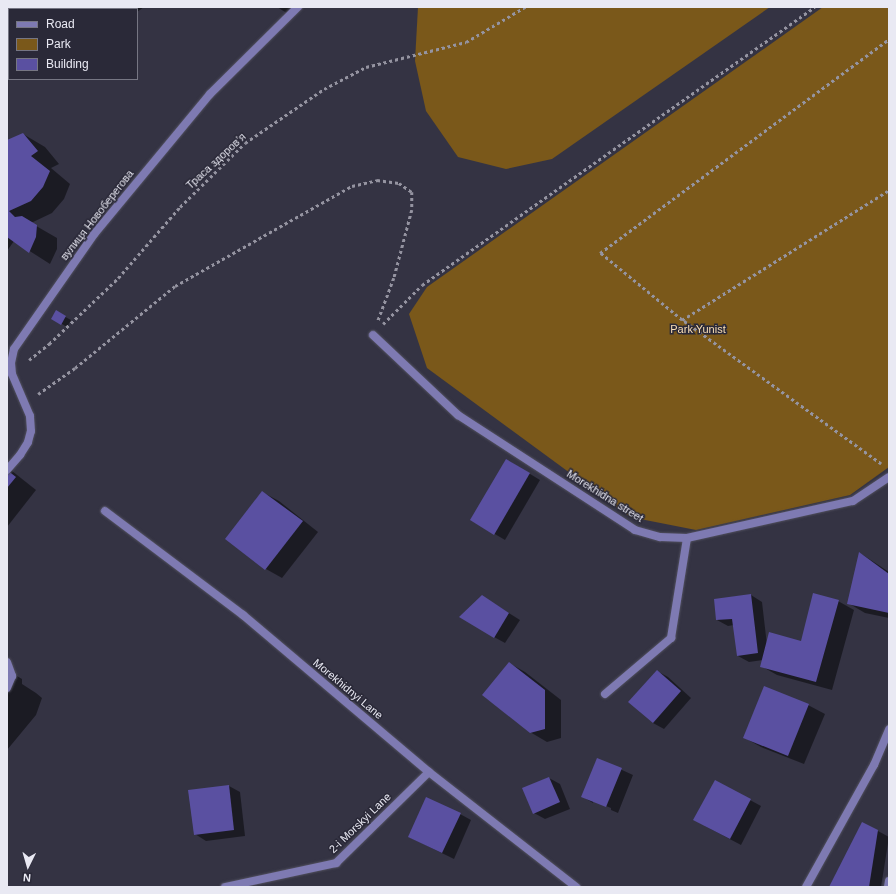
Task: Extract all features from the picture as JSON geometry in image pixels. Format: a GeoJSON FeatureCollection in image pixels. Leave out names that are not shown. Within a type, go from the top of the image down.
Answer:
{"type":"FeatureCollection","features":[{"type":"Feature","properties":{"kind":"street","name":"вулиця Новоберегова"},"geometry":{"type":"LineString","coordinates":[[7,470],[28,442],[31,431],[30,416],[12,374],[10,363],[14,349],[95,233],[210,94],[298,7]]}},
{"type":"Feature","properties":{"kind":"street","name":"Morekhidna street"},"geometry":{"type":"LineString","coordinates":[[373,335],[458,415],[635,530],[660,537],[687,538],[853,502],[889,477]]}},
{"type":"Feature","properties":{"kind":"street","name":"Morekhidnyi Lane"},"geometry":{"type":"LineString","coordinates":[[105,511],[243,615],[429,772],[576,887]]}},
{"type":"Feature","properties":{"kind":"street"},"geometry":{"type":"LineString","coordinates":[[605,694],[671,638],[687,538]]}},
{"type":"Feature","properties":{"kind":"street"},"geometry":{"type":"LineString","coordinates":[[7,662],[12,676],[7,688]]}},
{"type":"Feature","properties":{"kind":"street"},"geometry":{"type":"LineString","coordinates":[[806,887],[874,764],[889,729]]}},
{"type":"Feature","properties":{"kind":"street","name":"2-i Morskyi Lane"},"geometry":{"type":"LineString","coordinates":[[225,887],[336,862],[429,772]]}},
{"type":"Feature","properties":{"kind":"street"},"geometry":{"type":"LineString","coordinates":[[888,887],[889,881]]}},
{"type":"Feature","properties":{"kind":"path","name":"Траса здоров’я"},"geometry":{"type":"LineString","coordinates":[[12,374],[49,344],[118,278],[180,207],[245,143],[324,89],[366,67],[466,42],[525,7]]}},
{"type":"Feature","properties":{"kind":"path"},"geometry":{"type":"LineString","coordinates":[[373,335],[422,285],[814,7]]}},
{"type":"Feature","properties":{"kind":"path"},"geometry":{"type":"LineString","coordinates":[[882,466],[682,320],[600,253],[889,39]]}},
{"type":"Feature","properties":{"kind":"path"},"geometry":{"type":"LineString","coordinates":[[23,402],[38,394],[75,368],[175,286],[352,186],[377,180],[399,183],[412,192],[412,210],[394,278],[373,335]]}},
{"type":"Feature","properties":{"kind":"path"},"geometry":{"type":"LineString","coordinates":[[682,320],[889,190]]}},
{"type":"Feature","properties":{"kind":"green space"},"geometry":{"type":"Polygon","coordinates":[[[418,7],[770,7],[552,159],[506,169],[458,157],[426,111],[415,61],[418,7]]]}},
{"type":"Feature","properties":{"kind":"green space","name":"Park Yunist"},"geometry":{"type":"Polygon","coordinates":[[[823,7],[889,7],[889,467],[850,495],[696,530],[630,517],[427,368],[409,314],[427,287],[823,7]]]}},
{"type":"Feature","properties":{"kind":"building"},"geometry":{"type":"Polygon","coordinates":[[[54,7],[116,7],[114,8],[53,8],[54,7]]]}},
{"type":"Feature","properties":{"kind":"building"},"geometry":{"type":"Polygon","coordinates":[[[23,133],[38,151],[31,156],[50,171],[43,187],[31,201],[9,211],[15,217],[22,216],[37,225],[36,237],[29,253],[7,237],[7,140],[23,133]]]}},
{"type":"Feature","properties":{"kind":"building"},"geometry":{"type":"Polygon","coordinates":[[[56,310],[66,316],[61,325],[51,319],[56,310]]]}},
{"type":"Feature","properties":{"kind":"building"},"geometry":{"type":"Polygon","coordinates":[[[506,459],[530,473],[494,535],[470,520],[506,459]]]}},
{"type":"Feature","properties":{"kind":"building"},"geometry":{"type":"Polygon","coordinates":[[[7,470],[16,477],[7,488],[7,470]]]}},
{"type":"Feature","properties":{"kind":"building"},"geometry":{"type":"Polygon","coordinates":[[[262,491],[303,521],[265,570],[225,539],[262,491]]]}},
{"type":"Feature","properties":{"kind":"building"},"geometry":{"type":"Polygon","coordinates":[[[859,552],[889,574],[889,613],[847,604],[859,552]]]}},
{"type":"Feature","properties":{"kind":"building"},"geometry":{"type":"Polygon","coordinates":[[[813,593],[839,600],[816,682],[760,667],[769,632],[801,641],[813,593]]]}},
{"type":"Feature","properties":{"kind":"building"},"geometry":{"type":"Polygon","coordinates":[[[751,594],[758,653],[737,656],[732,619],[716,620],[714,599],[751,594]]]}},
{"type":"Feature","properties":{"kind":"building"},"geometry":{"type":"Polygon","coordinates":[[[482,595],[509,613],[494,638],[459,617],[482,595]]]}},
{"type":"Feature","properties":{"kind":"building"},"geometry":{"type":"Polygon","coordinates":[[[509,662],[545,690],[545,729],[530,733],[482,695],[509,662]]]}},
{"type":"Feature","properties":{"kind":"building"},"geometry":{"type":"Polygon","coordinates":[[[657,670],[681,691],[653,723],[628,702],[657,670]]]}},
{"type":"Feature","properties":{"kind":"building"},"geometry":{"type":"Polygon","coordinates":[[[764,686],[809,704],[788,756],[743,738],[764,686]]]}},
{"type":"Feature","properties":{"kind":"building"},"geometry":{"type":"Polygon","coordinates":[[[597,758],[622,768],[606,807],[581,797],[597,758]]]}},
{"type":"Feature","properties":{"kind":"building"},"geometry":{"type":"Polygon","coordinates":[[[549,777],[560,802],[533,814],[522,788],[549,777]]]}},
{"type":"Feature","properties":{"kind":"building"},"geometry":{"type":"Polygon","coordinates":[[[715,780],[751,799],[730,839],[693,820],[715,780]]]}},
{"type":"Feature","properties":{"kind":"building"},"geometry":{"type":"Polygon","coordinates":[[[229,785],[234,830],[194,835],[188,790],[229,785]]]}},
{"type":"Feature","properties":{"kind":"building"},"geometry":{"type":"Polygon","coordinates":[[[426,797],[461,813],[442,853],[408,837],[426,797]]]}},
{"type":"Feature","properties":{"kind":"building"},"geometry":{"type":"Polygon","coordinates":[[[862,822],[878,830],[869,887],[829,887],[862,822]]]}}]}
